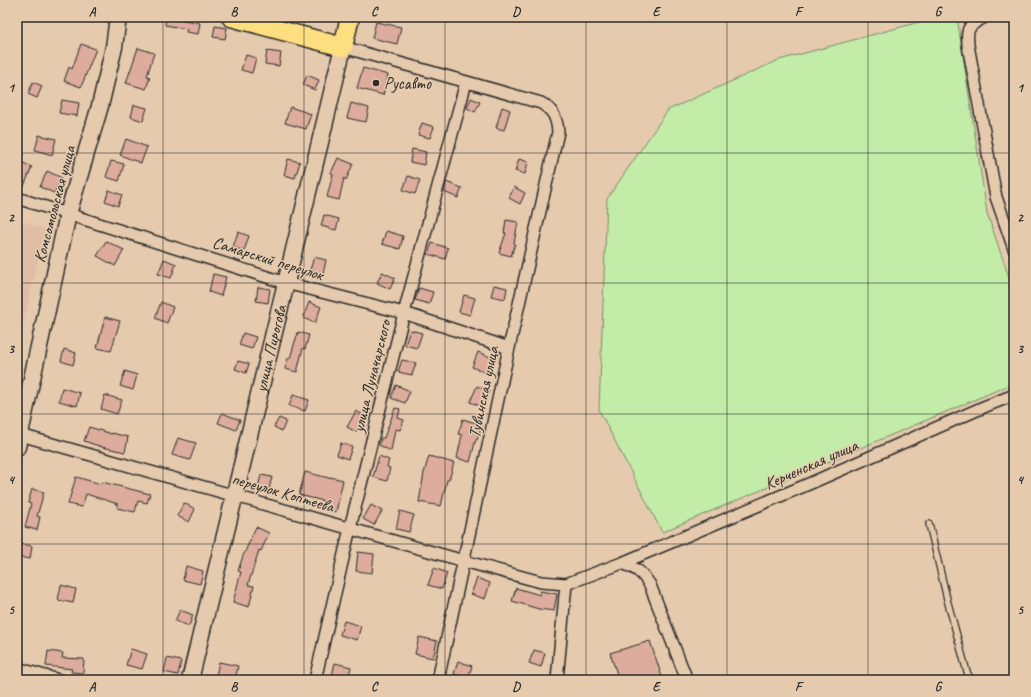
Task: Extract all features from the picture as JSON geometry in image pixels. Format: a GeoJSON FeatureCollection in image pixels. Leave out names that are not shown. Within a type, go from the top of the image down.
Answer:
{"type":"FeatureCollection","features":[{"type":"Feature","properties":{"kind":"main road","name":"Комсомольская улица"},"geometry":{"type":"LineString","coordinates":[[18,439],[68,214],[100,106],[114,48],[118,17]]}},
{"type":"Feature","properties":{"kind":"main road"},"geometry":{"type":"LineString","coordinates":[[231,17],[343,47]]}},
{"type":"Feature","properties":{"kind":"main road","name":"улица Пирогова"},"geometry":{"type":"LineString","coordinates":[[190,680],[350,17]]}},
{"type":"Feature","properties":{"kind":"street"},"geometry":{"type":"LineString","coordinates":[[985,17],[978,20],[968,31],[968,45],[996,197],[1014,249]]}},
{"type":"Feature","properties":{"kind":"street"},"geometry":{"type":"LineString","coordinates":[[343,47],[466,82]]}},
{"type":"Feature","properties":{"kind":"street","name":"Тувинская улица"},"geometry":{"type":"LineString","coordinates":[[438,680],[509,348],[558,132],[557,122],[552,113],[541,103],[466,82]]}},
{"type":"Feature","properties":{"kind":"street","name":"улица Луначарского"},"geometry":{"type":"LineString","coordinates":[[315,680],[350,528],[404,313],[466,82]]}},
{"type":"Feature","properties":{"kind":"street","name":"Самарский переулок"},"geometry":{"type":"LineString","coordinates":[[17,198],[286,283],[404,313],[509,348]]}},
{"type":"Feature","properties":{"kind":"street","name":"Керченская улица"},"geometry":{"type":"LineString","coordinates":[[566,584],[622,563],[811,483],[978,409],[1014,395]]}},
{"type":"Feature","properties":{"kind":"street","name":"переулок Коптеева"},"geometry":{"type":"LineString","coordinates":[[18,439],[234,496],[541,582],[566,584]]}},
{"type":"Feature","properties":{"kind":"street"},"geometry":{"type":"LineString","coordinates":[[622,563],[634,568],[643,575],[650,584],[687,680]]}},
{"type":"Feature","properties":{"kind":"street"},"geometry":{"type":"LineString","coordinates":[[557,680],[566,584]]}},
{"type":"Feature","properties":{"kind":"street"},"geometry":{"type":"LineString","coordinates":[[17,668],[59,680]]}},
{"type":"Feature","properties":{"kind":"lane"},"geometry":{"type":"LineString","coordinates":[[929,524],[948,603],[967,672],[972,680]]}},
{"type":"Feature","properties":{"kind":"shaded area"},"geometry":{"type":"Polygon","coordinates":[[[17,220],[45,229],[17,351],[17,220]]]}},
{"type":"Feature","properties":{"kind":"green space"},"geometry":{"type":"Polygon","coordinates":[[[938,17],[957,17],[987,213],[1014,292],[1014,383],[662,532],[599,410],[607,199],[668,110],[779,60],[938,17]]]}},
{"type":"Feature","properties":{"kind":"building"},"geometry":{"type":"Polygon","coordinates":[[[166,17],[178,17],[178,19],[200,23],[198,34],[186,32],[187,29],[165,25],[166,17]]]}},
{"type":"Feature","properties":{"kind":"building"},"geometry":{"type":"Polygon","coordinates":[[[376,22],[401,27],[397,44],[372,38],[376,22]]]}},
{"type":"Feature","properties":{"kind":"building"},"geometry":{"type":"Polygon","coordinates":[[[215,26],[227,28],[225,39],[213,37],[215,26]]]}},
{"type":"Feature","properties":{"kind":"building"},"geometry":{"type":"Polygon","coordinates":[[[81,44],[96,49],[81,87],[64,81],[69,67],[72,69],[81,44]]]}},
{"type":"Feature","properties":{"kind":"building"},"geometry":{"type":"Polygon","coordinates":[[[138,48],[154,53],[147,76],[150,77],[146,89],[126,83],[138,48]]]}},
{"type":"Feature","properties":{"kind":"building"},"geometry":{"type":"Polygon","coordinates":[[[267,51],[281,53],[279,66],[265,64],[267,51]]]}},
{"type":"Feature","properties":{"kind":"building"},"geometry":{"type":"Polygon","coordinates":[[[246,55],[256,58],[252,73],[241,70],[246,55]]]}},
{"type":"Feature","properties":{"kind":"building"},"geometry":{"type":"Polygon","coordinates":[[[363,68],[388,75],[383,95],[357,88],[363,68]]]}},
{"type":"Feature","properties":{"kind":"building"},"geometry":{"type":"Polygon","coordinates":[[[307,75],[319,80],[315,90],[303,85],[307,75]]]}},
{"type":"Feature","properties":{"kind":"building"},"geometry":{"type":"Polygon","coordinates":[[[33,82],[42,86],[37,98],[28,94],[33,82]]]}},
{"type":"Feature","properties":{"kind":"building"},"geometry":{"type":"Polygon","coordinates":[[[471,98],[480,102],[475,112],[467,108],[471,98]]]}},
{"type":"Feature","properties":{"kind":"building"},"geometry":{"type":"Polygon","coordinates":[[[62,100],[79,103],[77,116],[59,113],[62,100]]]}},
{"type":"Feature","properties":{"kind":"building"},"geometry":{"type":"Polygon","coordinates":[[[351,103],[369,108],[366,122],[347,118],[351,103]]]}},
{"type":"Feature","properties":{"kind":"building"},"geometry":{"type":"Polygon","coordinates":[[[134,105],[147,108],[143,121],[131,117],[134,105]]]}},
{"type":"Feature","properties":{"kind":"building"},"geometry":{"type":"Polygon","coordinates":[[[290,107],[311,114],[306,129],[285,123],[290,107]]]}},
{"type":"Feature","properties":{"kind":"building"},"geometry":{"type":"Polygon","coordinates":[[[502,107],[510,110],[504,130],[496,128],[502,107]]]}},
{"type":"Feature","properties":{"kind":"building"},"geometry":{"type":"Polygon","coordinates":[[[422,123],[434,127],[430,138],[418,135],[422,123]]]}},
{"type":"Feature","properties":{"kind":"building"},"geometry":{"type":"Polygon","coordinates":[[[39,135],[56,139],[52,155],[35,150],[39,135]]]}},
{"type":"Feature","properties":{"kind":"building"},"geometry":{"type":"Polygon","coordinates":[[[126,139],[147,147],[141,163],[120,155],[126,139]]]}},
{"type":"Feature","properties":{"kind":"building"},"geometry":{"type":"Polygon","coordinates":[[[412,149],[426,152],[424,165],[410,162],[412,149]]]}},
{"type":"Feature","properties":{"kind":"building"},"geometry":{"type":"Polygon","coordinates":[[[338,158],[353,164],[346,180],[344,178],[339,200],[327,197],[333,174],[331,173],[338,158]]]}},
{"type":"Feature","properties":{"kind":"building"},"geometry":{"type":"Polygon","coordinates":[[[288,159],[300,162],[295,178],[284,175],[288,159]]]}},
{"type":"Feature","properties":{"kind":"building"},"geometry":{"type":"Polygon","coordinates":[[[519,159],[528,162],[525,174],[515,171],[519,159]]]}},
{"type":"Feature","properties":{"kind":"building"},"geometry":{"type":"Polygon","coordinates":[[[111,161],[124,164],[119,181],[106,177],[111,161]]]}},
{"type":"Feature","properties":{"kind":"building"},"geometry":{"type":"Polygon","coordinates":[[[21,162],[32,167],[24,186],[17,184],[17,171],[21,162]]]}},
{"type":"Feature","properties":{"kind":"building"},"geometry":{"type":"Polygon","coordinates":[[[47,171],[62,178],[54,193],[40,187],[47,171]]]}},
{"type":"Feature","properties":{"kind":"building"},"geometry":{"type":"Polygon","coordinates":[[[408,176],[420,180],[415,194],[403,190],[408,176]]]}},
{"type":"Feature","properties":{"kind":"building"},"geometry":{"type":"Polygon","coordinates":[[[446,182],[462,188],[458,198],[444,192],[446,182]]]}},
{"type":"Feature","properties":{"kind":"building"},"geometry":{"type":"Polygon","coordinates":[[[514,187],[525,193],[520,204],[509,198],[514,187]]]}},
{"type":"Feature","properties":{"kind":"building"},"geometry":{"type":"Polygon","coordinates":[[[109,190],[122,195],[118,206],[105,201],[109,190]]]}},
{"type":"Feature","properties":{"kind":"building"},"geometry":{"type":"Polygon","coordinates":[[[324,215],[339,219],[336,230],[321,226],[324,215]]]}},
{"type":"Feature","properties":{"kind":"building"},"geometry":{"type":"Polygon","coordinates":[[[506,220],[518,222],[515,244],[511,256],[499,253],[506,233],[504,233],[506,220]]]}},
{"type":"Feature","properties":{"kind":"building"},"geometry":{"type":"Polygon","coordinates":[[[386,231],[403,236],[400,249],[382,244],[386,231]]]}},
{"type":"Feature","properties":{"kind":"building"},"geometry":{"type":"Polygon","coordinates":[[[238,232],[249,236],[244,251],[233,247],[238,232]]]}},
{"type":"Feature","properties":{"kind":"building"},"geometry":{"type":"Polygon","coordinates":[[[106,241],[124,250],[115,266],[97,256],[106,241]]]}},
{"type":"Feature","properties":{"kind":"building"},"geometry":{"type":"Polygon","coordinates":[[[432,243],[448,248],[445,259],[428,254],[432,243]]]}},
{"type":"Feature","properties":{"kind":"building"},"geometry":{"type":"Polygon","coordinates":[[[314,257],[326,260],[323,274],[310,270],[314,257]]]}},
{"type":"Feature","properties":{"kind":"building"},"geometry":{"type":"Polygon","coordinates":[[[164,259],[176,264],[171,278],[158,274],[164,259]]]}},
{"type":"Feature","properties":{"kind":"building"},"geometry":{"type":"Polygon","coordinates":[[[382,272],[395,278],[390,289],[377,283],[382,272]]]}},
{"type":"Feature","properties":{"kind":"building"},"geometry":{"type":"Polygon","coordinates":[[[213,274],[226,277],[221,296],[209,292],[213,274]]]}},
{"type":"Feature","properties":{"kind":"building"},"geometry":{"type":"Polygon","coordinates":[[[494,285],[507,288],[505,299],[491,296],[494,285]]]}},
{"type":"Feature","properties":{"kind":"building"},"geometry":{"type":"Polygon","coordinates":[[[258,287],[270,289],[268,303],[256,301],[258,287]]]}},
{"type":"Feature","properties":{"kind":"building"},"geometry":{"type":"Polygon","coordinates":[[[419,288],[433,292],[429,304],[415,300],[419,288]]]}},
{"type":"Feature","properties":{"kind":"building"},"geometry":{"type":"Polygon","coordinates":[[[464,295],[475,298],[470,315],[459,312],[464,295]]]}},
{"type":"Feature","properties":{"kind":"building"},"geometry":{"type":"Polygon","coordinates":[[[161,302],[173,307],[167,323],[155,318],[161,302]]]}},
{"type":"Feature","properties":{"kind":"building"},"geometry":{"type":"Polygon","coordinates":[[[309,302],[321,307],[315,323],[303,318],[309,302]]]}},
{"type":"Feature","properties":{"kind":"building"},"geometry":{"type":"Polygon","coordinates":[[[105,317],[120,321],[111,351],[97,348],[105,317]]]}},
{"type":"Feature","properties":{"kind":"building"},"geometry":{"type":"Polygon","coordinates":[[[410,330],[422,333],[417,348],[405,345],[410,330]]]}},
{"type":"Feature","properties":{"kind":"building"},"geometry":{"type":"Polygon","coordinates":[[[298,332],[309,335],[305,349],[303,348],[297,372],[285,369],[298,332]]]}},
{"type":"Feature","properties":{"kind":"building"},"geometry":{"type":"Polygon","coordinates":[[[243,333],[256,337],[252,349],[239,345],[243,333]]]}},
{"type":"Feature","properties":{"kind":"building"},"geometry":{"type":"Polygon","coordinates":[[[64,349],[76,353],[73,365],[61,361],[64,349]]]}},
{"type":"Feature","properties":{"kind":"building"},"geometry":{"type":"Polygon","coordinates":[[[478,352],[495,359],[489,374],[472,367],[478,352]]]}},
{"type":"Feature","properties":{"kind":"building"},"geometry":{"type":"Polygon","coordinates":[[[402,360],[416,363],[412,375],[398,372],[402,360]]]}},
{"type":"Feature","properties":{"kind":"building"},"geometry":{"type":"Polygon","coordinates":[[[238,361],[249,364],[246,373],[235,369],[238,361]]]}},
{"type":"Feature","properties":{"kind":"building"},"geometry":{"type":"Polygon","coordinates":[[[125,371],[137,375],[133,390],[120,386],[125,371]]]}},
{"type":"Feature","properties":{"kind":"building"},"geometry":{"type":"Polygon","coordinates":[[[396,385],[410,391],[405,403],[391,398],[396,385]]]}},
{"type":"Feature","properties":{"kind":"building"},"geometry":{"type":"Polygon","coordinates":[[[477,386],[489,391],[483,407],[470,402],[477,386]]]}},
{"type":"Feature","properties":{"kind":"building"},"geometry":{"type":"Polygon","coordinates":[[[62,388],[80,393],[77,406],[59,401],[62,388]]]}},
{"type":"Feature","properties":{"kind":"building"},"geometry":{"type":"Polygon","coordinates":[[[105,395],[122,400],[117,414],[101,409],[105,395]]]}},
{"type":"Feature","properties":{"kind":"building"},"geometry":{"type":"Polygon","coordinates":[[[293,395],[309,400],[305,411],[289,406],[293,395]]]}},
{"type":"Feature","properties":{"kind":"building"},"geometry":{"type":"Polygon","coordinates":[[[395,408],[400,409],[398,418],[404,420],[400,430],[395,429],[391,451],[379,445],[381,438],[384,438],[395,408]]]}},
{"type":"Feature","properties":{"kind":"building"},"geometry":{"type":"Polygon","coordinates":[[[356,411],[365,416],[356,432],[347,427],[356,411]]]}},
{"type":"Feature","properties":{"kind":"building"},"geometry":{"type":"Polygon","coordinates":[[[222,413],[240,420],[236,430],[218,423],[222,413]]]}},
{"type":"Feature","properties":{"kind":"building"},"geometry":{"type":"Polygon","coordinates":[[[279,418],[286,421],[282,431],[274,427],[279,418]]]}},
{"type":"Feature","properties":{"kind":"building"},"geometry":{"type":"Polygon","coordinates":[[[463,419],[482,425],[477,440],[476,439],[470,462],[457,458],[462,435],[458,434],[463,419]]]}},
{"type":"Feature","properties":{"kind":"building"},"geometry":{"type":"Polygon","coordinates":[[[89,427],[128,437],[125,452],[84,441],[89,427]]]}},
{"type":"Feature","properties":{"kind":"building"},"geometry":{"type":"Polygon","coordinates":[[[178,438],[196,443],[190,460],[172,455],[178,438]]]}},
{"type":"Feature","properties":{"kind":"building"},"geometry":{"type":"Polygon","coordinates":[[[341,443],[352,447],[348,459],[337,455],[341,443]]]}},
{"type":"Feature","properties":{"kind":"building"},"geometry":{"type":"Polygon","coordinates":[[[379,456],[389,460],[387,467],[390,468],[387,481],[373,477],[379,456]]]}},
{"type":"Feature","properties":{"kind":"building"},"geometry":{"type":"Polygon","coordinates":[[[429,456],[454,463],[449,480],[447,480],[441,506],[419,502],[424,473],[429,456]]]}},
{"type":"Feature","properties":{"kind":"building"},"geometry":{"type":"Polygon","coordinates":[[[305,472],[343,480],[336,512],[322,509],[324,501],[299,495],[305,472]]]}},
{"type":"Feature","properties":{"kind":"building"},"geometry":{"type":"Polygon","coordinates":[[[261,475],[272,477],[268,493],[257,491],[261,475]]]}},
{"type":"Feature","properties":{"kind":"building"},"geometry":{"type":"Polygon","coordinates":[[[76,477],[101,484],[102,482],[150,494],[147,503],[138,501],[135,512],[117,508],[118,504],[86,494],[82,507],[68,504],[76,477]]]}},
{"type":"Feature","properties":{"kind":"building"},"geometry":{"type":"Polygon","coordinates":[[[32,489],[44,492],[37,516],[40,517],[37,530],[25,527],[31,504],[28,503],[32,489]]]}},
{"type":"Feature","properties":{"kind":"building"},"geometry":{"type":"Polygon","coordinates":[[[184,503],[195,509],[189,522],[177,516],[184,503]]]}},
{"type":"Feature","properties":{"kind":"building"},"geometry":{"type":"Polygon","coordinates":[[[371,505],[382,511],[374,525],[363,519],[371,505]]]}},
{"type":"Feature","properties":{"kind":"building"},"geometry":{"type":"Polygon","coordinates":[[[400,511],[414,515],[409,532],[396,529],[400,511]]]}},
{"type":"Feature","properties":{"kind":"building"},"geometry":{"type":"Polygon","coordinates":[[[256,527],[269,533],[261,551],[259,550],[248,585],[254,586],[249,607],[233,602],[241,572],[238,571],[256,527]]]}},
{"type":"Feature","properties":{"kind":"building"},"geometry":{"type":"Polygon","coordinates":[[[21,544],[32,546],[30,559],[19,557],[21,544]]]}},
{"type":"Feature","properties":{"kind":"building"},"geometry":{"type":"Polygon","coordinates":[[[358,552],[374,554],[372,573],[356,571],[358,552]]]}},
{"type":"Feature","properties":{"kind":"building"},"geometry":{"type":"Polygon","coordinates":[[[186,566],[203,571],[200,584],[183,580],[186,566]]]}},
{"type":"Feature","properties":{"kind":"building"},"geometry":{"type":"Polygon","coordinates":[[[434,568],[447,573],[442,589],[428,585],[434,568]]]}},
{"type":"Feature","properties":{"kind":"building"},"geometry":{"type":"Polygon","coordinates":[[[477,578],[490,583],[485,599],[471,594],[477,578]]]}},
{"type":"Feature","properties":{"kind":"building"},"geometry":{"type":"Polygon","coordinates":[[[61,585],[76,589],[73,603],[58,600],[61,585]]]}},
{"type":"Feature","properties":{"kind":"building"},"geometry":{"type":"Polygon","coordinates":[[[516,588],[540,595],[540,591],[557,594],[554,611],[539,609],[512,601],[516,588]]]}},
{"type":"Feature","properties":{"kind":"building"},"geometry":{"type":"Polygon","coordinates":[[[180,610],[193,615],[189,626],[175,621],[180,610]]]}},
{"type":"Feature","properties":{"kind":"building"},"geometry":{"type":"Polygon","coordinates":[[[344,621],[361,626],[357,640],[340,635],[344,621]]]}},
{"type":"Feature","properties":{"kind":"building"},"geometry":{"type":"Polygon","coordinates":[[[419,637],[437,641],[433,658],[415,654],[419,637]]]}},
{"type":"Feature","properties":{"kind":"building"},"geometry":{"type":"Polygon","coordinates":[[[650,641],[663,680],[619,680],[610,653],[650,641]]]}},
{"type":"Feature","properties":{"kind":"building"},"geometry":{"type":"Polygon","coordinates":[[[131,649],[147,654],[142,669],[126,665],[131,649]]]}},
{"type":"Feature","properties":{"kind":"building"},"geometry":{"type":"Polygon","coordinates":[[[534,650],[545,653],[541,667],[529,663],[534,650]]]}},
{"type":"Feature","properties":{"kind":"building"},"geometry":{"type":"Polygon","coordinates":[[[48,651],[63,653],[62,658],[84,659],[83,673],[71,672],[72,669],[46,666],[48,651]]]}},
{"type":"Feature","properties":{"kind":"building"},"geometry":{"type":"Polygon","coordinates":[[[167,658],[181,661],[178,675],[164,672],[167,658]]]}},
{"type":"Feature","properties":{"kind":"building"},"geometry":{"type":"Polygon","coordinates":[[[458,661],[472,666],[468,678],[454,674],[458,661]]]}},
{"type":"Feature","properties":{"kind":"building"},"geometry":{"type":"Polygon","coordinates":[[[219,662],[238,666],[235,680],[216,676],[219,662]]]}},
{"type":"Feature","properties":{"kind":"building"},"geometry":{"type":"Polygon","coordinates":[[[335,663],[351,667],[348,680],[331,680],[335,663]]]}},
{"type":"Feature","properties":{"kind":"place","name":"Русавто"},"geometry":{"type":"Point","coordinates":[376,83]}}]}
